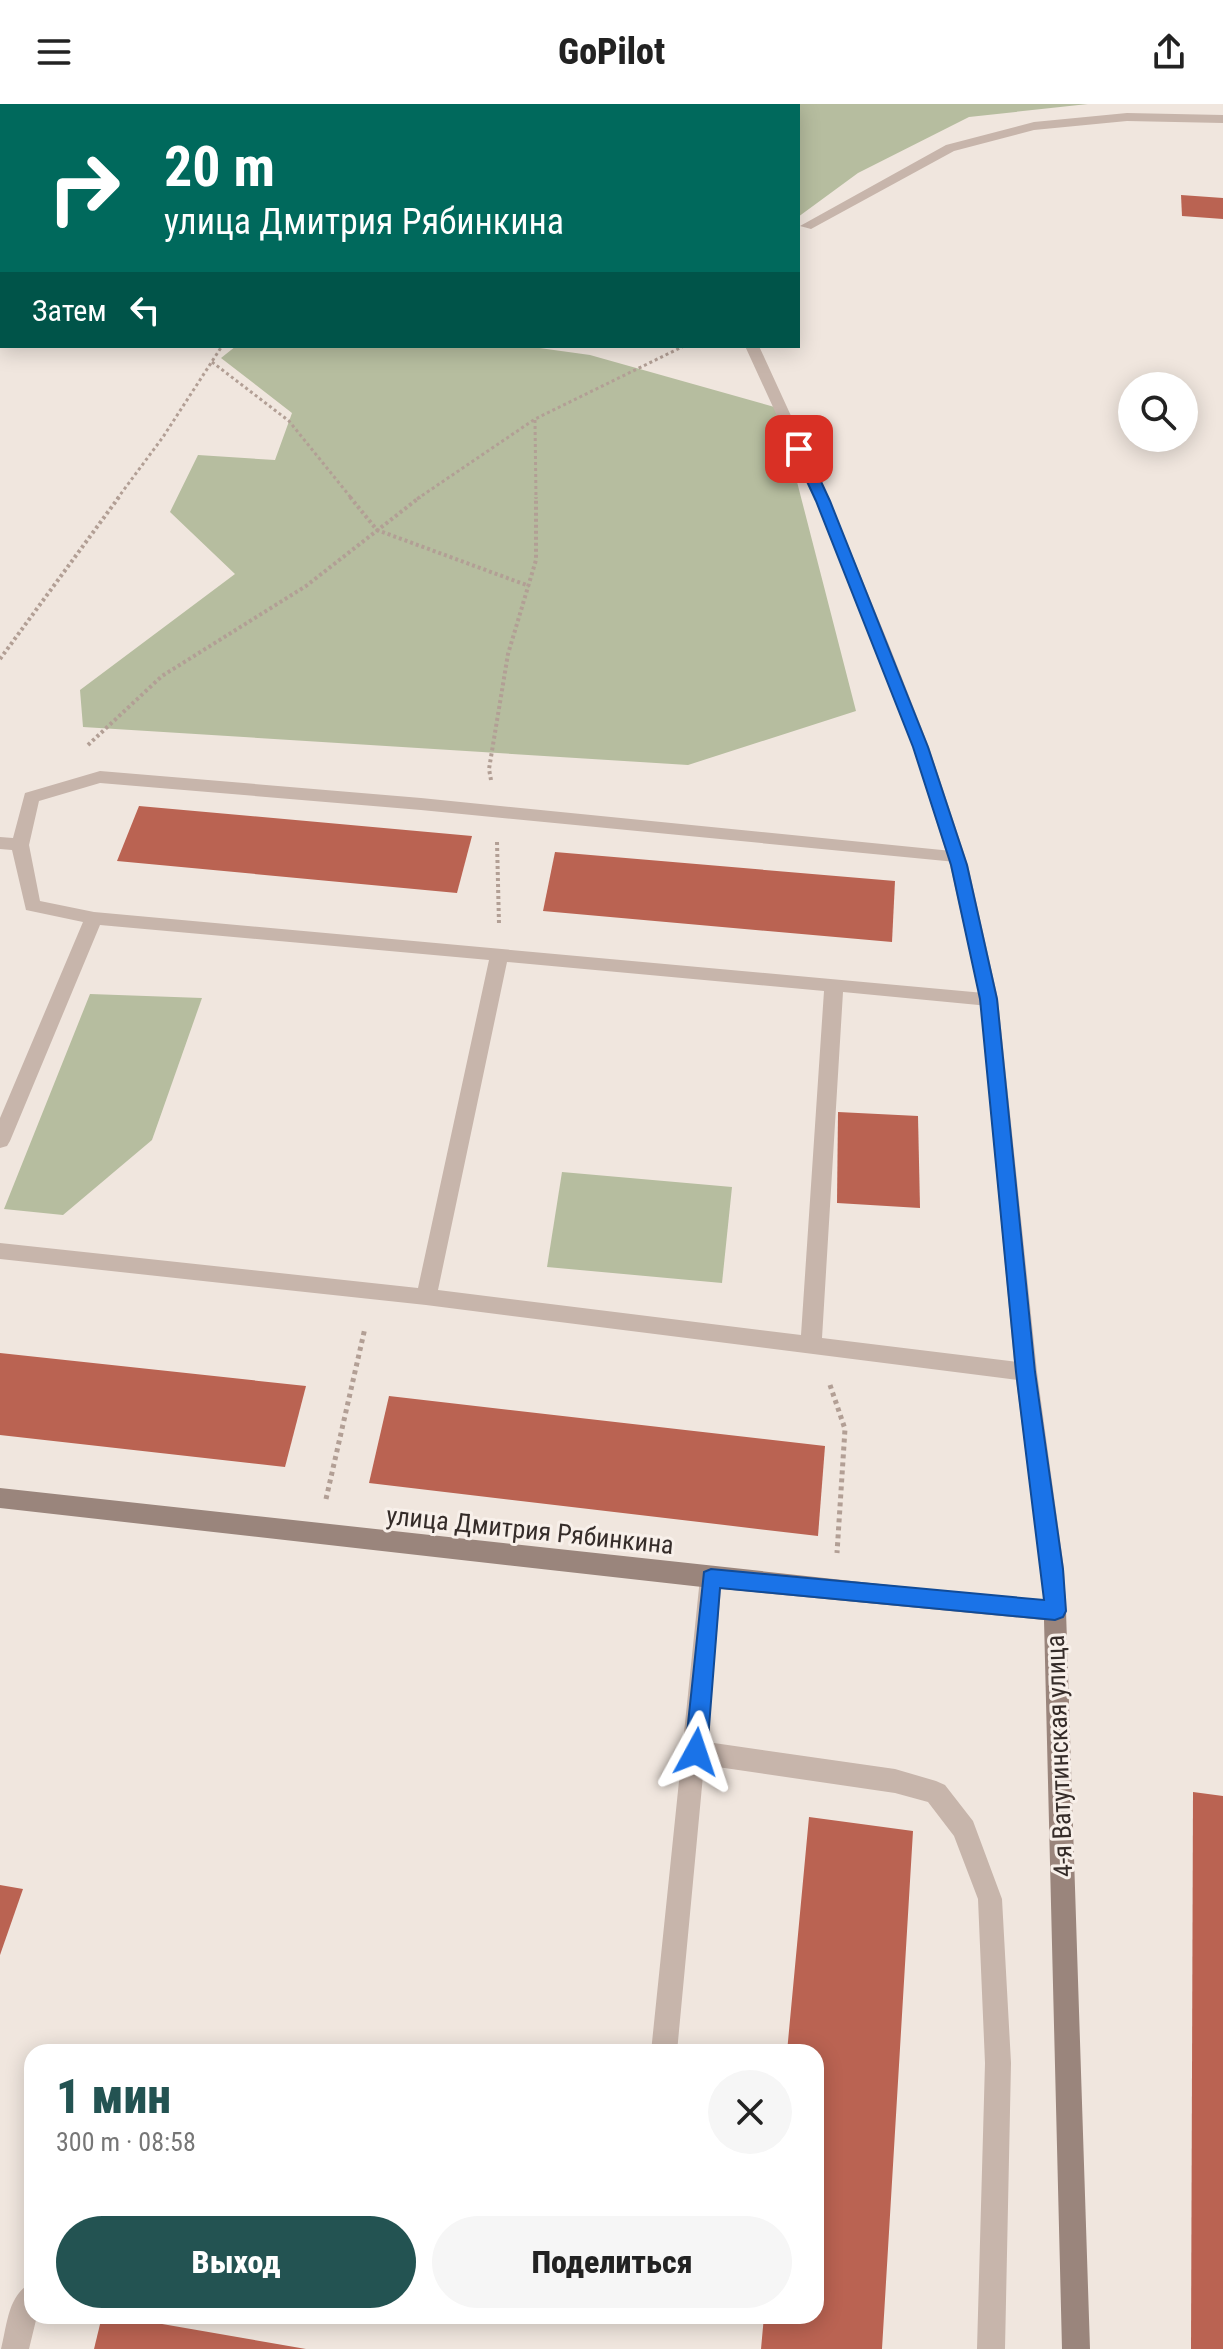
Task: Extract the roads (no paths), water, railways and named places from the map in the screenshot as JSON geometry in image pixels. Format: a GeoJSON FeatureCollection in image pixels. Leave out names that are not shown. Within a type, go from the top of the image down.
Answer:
{"type":"FeatureCollection","features":[{"type":"Feature","properties":{"kind":"street"},"geometry":{"type":"LineString","coordinates":[[806,226],[950,148],[1020,129],[1127,117],[1223,119]]}},
{"type":"Feature","properties":{"kind":"street","name":"4-я Ватутинская улица"},"geometry":{"type":"LineString","coordinates":[[753,348],[823,501],[921,747],[956,856],[989,999],[1026,1372],[1053,1569],[1076,2349]]}},
{"type":"Feature","properties":{"kind":"street"},"geometry":{"type":"LineString","coordinates":[[956,856],[100,777],[31,797],[20,845],[32,906],[94,918],[989,999]]}},
{"type":"Feature","properties":{"kind":"street"},"geometry":{"type":"LineString","coordinates":[[0,843],[20,845]]}},
{"type":"Feature","properties":{"kind":"street"},"geometry":{"type":"LineString","coordinates":[[0,1141],[94,918]]}},
{"type":"Feature","properties":{"kind":"street"},"geometry":{"type":"LineString","coordinates":[[426,1297],[499,956]]}},
{"type":"Feature","properties":{"kind":"street"},"geometry":{"type":"LineString","coordinates":[[811,1345],[834,985]]}},
{"type":"Feature","properties":{"kind":"street"},"geometry":{"type":"LineString","coordinates":[[0,1251],[426,1297],[1026,1372]]}},
{"type":"Feature","properties":{"kind":"street","name":"улица Дмитрия Рябинкина"},"geometry":{"type":"LineString","coordinates":[[0,1498],[711,1578],[1055,1611]]}},
{"type":"Feature","properties":{"kind":"street"},"geometry":{"type":"LineString","coordinates":[[665,2044],[711,1578]]}},
{"type":"Feature","properties":{"kind":"street"},"geometry":{"type":"LineString","coordinates":[[696,1752],[895,1781],[936,1793],[964,1829],[990,1899],[998,2063],[991,2349]]}},
{"type":"Feature","properties":{"kind":"street"},"geometry":{"type":"LineString","coordinates":[[15,2349],[24,2313]]}}]}
